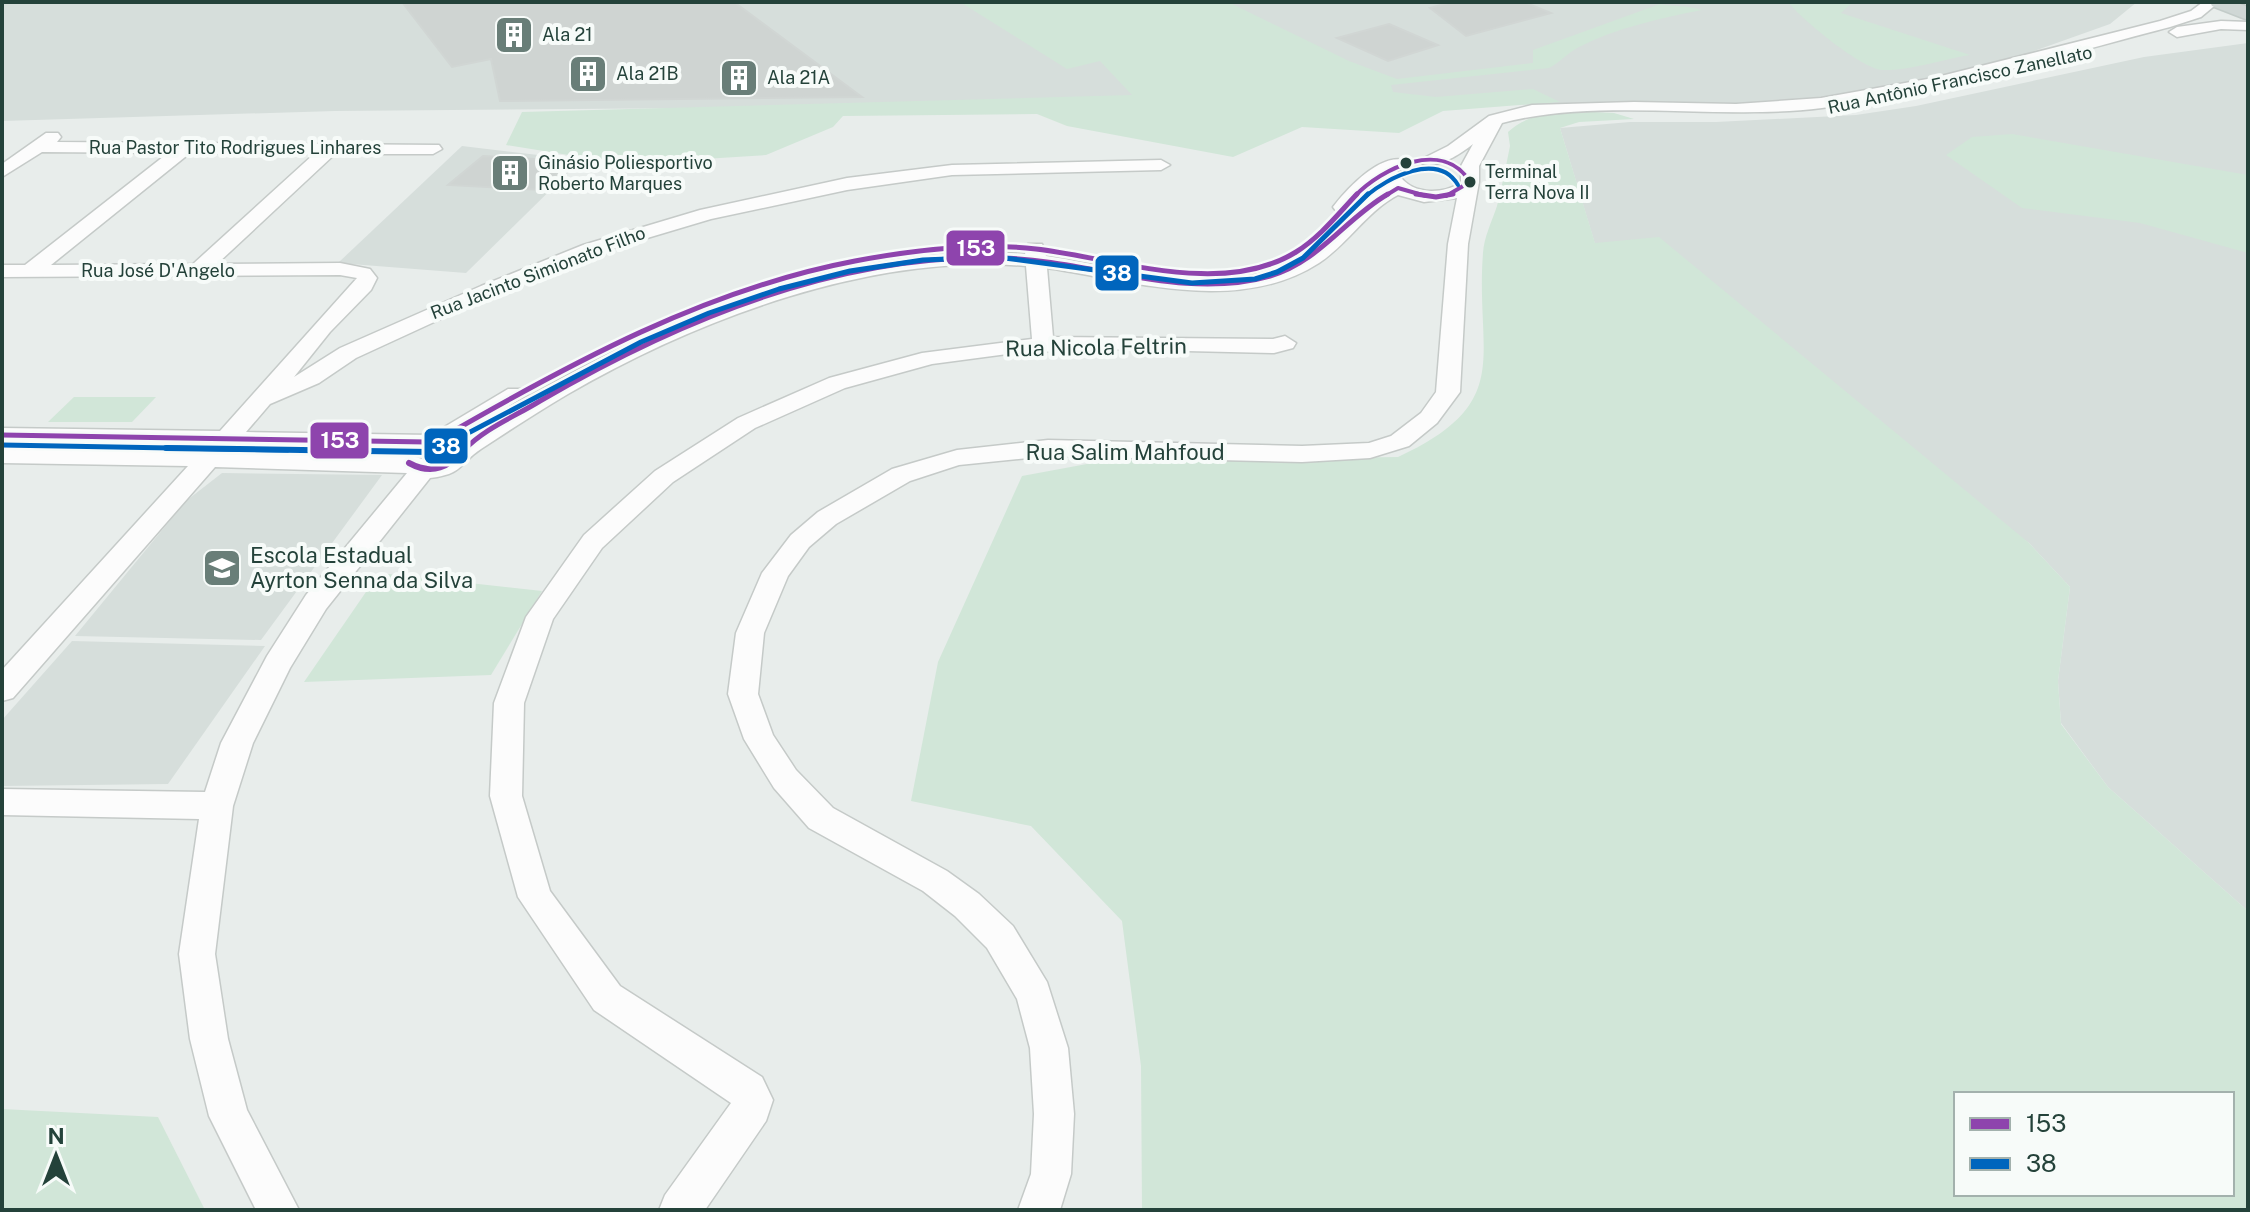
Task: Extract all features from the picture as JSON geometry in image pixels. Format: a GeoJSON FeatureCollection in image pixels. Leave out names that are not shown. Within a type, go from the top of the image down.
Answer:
{"type":"FeatureCollection","features":[{"type":"Feature","properties":{"kind":"main road"},"geometry":{"type":"LineString","coordinates":[[2219,2],[2248,14]]}},
{"type":"Feature","properties":{"kind":"street","name":"Rua Antônio Francisco Zanellato"},"geometry":{"type":"LineString","coordinates":[[1429,160],[1454,150],[1495,120],[1547,108],[1778,107],[1896,91],[2165,24],[2196,14],[2212,2]]}},
{"type":"Feature","properties":{"kind":"street","name":"Rua Antônio Francisco Zanellato"},"geometry":{"type":"LineString","coordinates":[[1622,108],[1688,116],[1818,110],[2004,75],[2187,30],[2248,26]]}},
{"type":"Feature","properties":{"kind":"street"},"geometry":{"type":"LineString","coordinates":[[370,539],[399,521],[436,485],[459,456],[530,405],[610,360],[709,315],[782,291],[905,266],[1035,254],[1175,281],[1250,281],[1302,265],[1321,252],[1371,202],[1398,188],[1435,196],[1456,194],[1468,181],[1474,154],[1495,120]]}},
{"type":"Feature","properties":{"kind":"street"},"geometry":{"type":"LineString","coordinates":[[2,172],[63,130]]}},
{"type":"Feature","properties":{"kind":"street","name":"Rua Pastor Tito Rodrigues Linhares"},"geometry":{"type":"LineString","coordinates":[[37,147],[433,149]]}},
{"type":"Feature","properties":{"kind":"street"},"geometry":{"type":"LineString","coordinates":[[30,271],[185,148]]}},
{"type":"Feature","properties":{"kind":"street"},"geometry":{"type":"LineString","coordinates":[[198,270],[330,149]]}},
{"type":"Feature","properties":{"kind":"street"},"geometry":{"type":"LineString","coordinates":[[278,1210],[229,1116],[209,1039],[197,954],[217,806],[237,743],[277,664],[316,602],[370,539],[416,466],[413,450],[600,349],[723,296],[790,277],[876,258],[964,247],[1206,272],[1259,267],[1305,246],[1363,183],[1398,164],[1429,160],[1454,166],[1468,181]]}},
{"type":"Feature","properties":{"kind":"street"},"geometry":{"type":"LineString","coordinates":[[1398,164],[1389,175],[1398,188]]}},
{"type":"Feature","properties":{"kind":"street","name":"Rua Jacinto Simionato Filho"},"geometry":{"type":"LineString","coordinates":[[286,372],[348,353],[590,249],[643,231],[757,201],[847,184],[952,170],[1161,165]]}},
{"type":"Feature","properties":{"kind":"street","name":"Rua Salim Mahfoud"},"geometry":{"type":"LineString","coordinates":[[1039,1210],[1051,1174],[1054,1114],[1049,1048],[1034,994],[1000,937],[967,905],[935,881],[821,818],[785,779],[759,739],[743,694],[750,633],[776,573],[800,541],[827,518],[901,475],[957,458],[1048,448],[1302,454],[1370,450],[1400,441],[1429,418],[1448,392],[1458,244],[1468,181]]}},
{"type":"Feature","properties":{"kind":"street","name":"Rua Salim Mahfoud"},"geometry":{"type":"LineString","coordinates":[[1435,196],[1454,213],[1458,244]]}},
{"type":"Feature","properties":{"kind":"street"},"geometry":{"type":"LineString","coordinates":[[1035,254],[1043,344]]}},
{"type":"Feature","properties":{"kind":"street","name":"Rua José D'Angelo"},"geometry":{"type":"LineString","coordinates":[[2,271],[354,270],[363,273],[367,278],[364,286],[322,327]]}},
{"type":"Feature","properties":{"kind":"street"},"geometry":{"type":"LineString","coordinates":[[2,690],[286,372],[322,327],[339,289],[314,272]]}},
{"type":"Feature","properties":{"kind":"street","name":"Rua Nicola Feltrin"},"geometry":{"type":"LineString","coordinates":[[680,1210],[752,1107],[753,1100],[748,1091],[607,998],[535,897],[527,879],[504,796],[504,715],[534,630],[549,598],[588,546],[644,492],[729,432],[793,399],[859,375],[930,358],[1043,344],[1274,346],[1285,343]]}},
{"type":"Feature","properties":{"kind":"street","name":"Rua Jacinto Simionato Filho"},"geometry":{"type":"LineString","coordinates":[[262,399],[311,378],[348,353]]}},
{"type":"Feature","properties":{"kind":"street"},"geometry":{"type":"LineString","coordinates":[[3,451],[27,436],[216,448],[416,466],[459,456]]}},
{"type":"Feature","properties":{"kind":"street"},"geometry":{"type":"LineString","coordinates":[[3,451],[216,448],[458,439],[459,456]]}},
{"type":"Feature","properties":{"kind":"street"},"geometry":{"type":"LineString","coordinates":[[2,802],[217,806]]}},
{"type":"Feature","properties":{"kind":"shaded area"},"geometry":{"type":"Polygon","coordinates":[[[2,2],[2137,2],[2110,24],[2000,63],[1895,89],[1762,105],[1169,104],[335,111],[2,121],[2,2]]]}},
{"type":"Feature","properties":{"kind":"shaded area"},"geometry":{"type":"Polygon","coordinates":[[[2248,43],[2248,911],[2108,787],[2061,723],[2058,681],[2070,587],[2029,543],[1595,244],[1560,128],[1630,122],[1716,122],[1856,115],[1916,106],[2144,57],[2248,43]]]}},
{"type":"Feature","properties":{"kind":"shaded area"},"geometry":{"type":"Polygon","coordinates":[[[462,146],[581,160],[466,273],[338,263],[462,146]]]}},
{"type":"Feature","properties":{"kind":"shaded area","name":"Escola Estadual Ayrton Senna da Silva"},"geometry":{"type":"Polygon","coordinates":[[[222,473],[382,475],[261,640],[75,636],[186,501],[222,473]]]}},
{"type":"Feature","properties":{"kind":"shaded area"},"geometry":{"type":"Polygon","coordinates":[[[72,641],[265,646],[168,784],[2,786],[2,720],[72,641]]]}},
{"type":"Feature","properties":{"kind":"green space"},"geometry":{"type":"Polygon","coordinates":[[[960,2],[1228,2],[1349,61],[1397,79],[1533,63],[1533,50],[1660,4],[1702,10],[1608,34],[1575,49],[1549,68],[1391,85],[1393,92],[1436,97],[1533,89],[1560,102],[1443,111],[1399,133],[1302,127],[1233,157],[1067,126],[1037,114],[843,116],[833,127],[766,155],[624,164],[506,145],[522,112],[1132,95],[1100,61],[1067,69],[960,2]]]}},
{"type":"Feature","properties":{"kind":"green space"},"geometry":{"type":"Polygon","coordinates":[[[1788,2],[1853,2],[1841,13],[1970,55],[1904,69],[1874,68],[1833,42],[1788,2]]]}},
{"type":"Feature","properties":{"kind":"green space"},"geometry":{"type":"Polygon","coordinates":[[[1614,113],[1634,119],[1579,122],[1560,128],[1595,243],[1659,237],[2029,543],[2070,587],[2058,681],[2061,724],[2108,787],[2248,911],[2248,1210],[1142,1210],[1141,1066],[1122,921],[1031,826],[911,801],[938,662],[1022,476],[1103,461],[1398,457],[1435,437],[1460,417],[1475,396],[1482,373],[1483,253],[1510,146],[1508,132],[1537,116],[1614,113]]]}},
{"type":"Feature","properties":{"kind":"green space"},"geometry":{"type":"Polygon","coordinates":[[[2012,134],[2248,175],[2248,253],[2140,223],[2022,208],[1946,155],[1972,137],[2012,134]]]}},
{"type":"Feature","properties":{"kind":"green space"},"geometry":{"type":"Polygon","coordinates":[[[74,397],[156,397],[132,422],[48,422],[74,397]]]}},
{"type":"Feature","properties":{"kind":"green space"},"geometry":{"type":"Polygon","coordinates":[[[379,573],[542,591],[491,675],[304,682],[379,573]]]}},
{"type":"Feature","properties":{"kind":"green space"},"geometry":{"type":"Polygon","coordinates":[[[2,1109],[158,1117],[205,1210],[2,1210],[2,1109]]]}},
{"type":"Feature","properties":{"kind":"building"},"geometry":{"type":"Polygon","coordinates":[[[402,2],[734,2],[862,97],[500,101],[491,59],[452,67],[402,2]]]}},
{"type":"Feature","properties":{"kind":"building"},"geometry":{"type":"Polygon","coordinates":[[[1452,2],[1524,2],[1551,13],[1466,36],[1430,8],[1452,2]]]}},
{"type":"Feature","properties":{"kind":"building"},"geometry":{"type":"Polygon","coordinates":[[[1389,24],[1438,45],[1388,61],[1337,38],[1389,24]]]}},
{"type":"Feature","properties":{"kind":"building","name":"Ginásio Poliesportivo Roberto Marques"},"geometry":{"type":"Polygon","coordinates":[[[483,156],[568,161],[543,190],[448,185],[483,156]]]}},
{"type":"Feature","properties":{"kind":"transit line","name":"153"},"geometry":{"type":"LineString","coordinates":[[2,435],[427,442],[441,438],[506,400],[641,332],[711,303],[782,279],[855,261],[929,250],[1005,247],[1175,272],[1232,271],[1276,261],[1300,249],[1360,190],[1392,167],[1412,161],[1436,161],[1452,165],[1470,182],[1454,193],[1436,197],[1398,188],[1365,210],[1307,259],[1270,276],[1241,282],[1182,283],[1036,260],[966,258],[858,272],[789,290],[726,312],[610,363],[487,432],[471,442],[456,459],[439,469],[421,469],[409,463]]}},
{"type":"Feature","properties":{"kind":"transit line","name":"38"},"geometry":{"type":"LineString","coordinates":[[2,445],[429,452],[445,447],[574,375],[641,342],[709,313],[779,289],[850,271],[923,260],[997,257],[1192,283],[1255,279],[1277,272],[1303,258],[1364,197],[1396,175],[1414,170],[1446,173],[1458,185]]}},
{"type":"Feature","properties":{"kind":"place","name":"Ala 21"},"geometry":{"type":"Point","coordinates":[514,35]}},
{"type":"Feature","properties":{"kind":"place","name":"Ala 21B"},"geometry":{"type":"Point","coordinates":[588,74]}},
{"type":"Feature","properties":{"kind":"place","name":"Ala 21A"},"geometry":{"type":"Point","coordinates":[739,78]}},
{"type":"Feature","properties":{"kind":"place","name":"Ginásio Poliesportivo Roberto Marques"},"geometry":{"type":"Point","coordinates":[510,173]}},
{"type":"Feature","properties":{"kind":"place","name":"Terminal Terra Nova II"},"geometry":{"type":"Point","coordinates":[1470,182]}},
{"type":"Feature","properties":{"kind":"place","name":"Escola Estadual Ayrton Senna da Silva"},"geometry":{"type":"Point","coordinates":[222,568]}}]}
